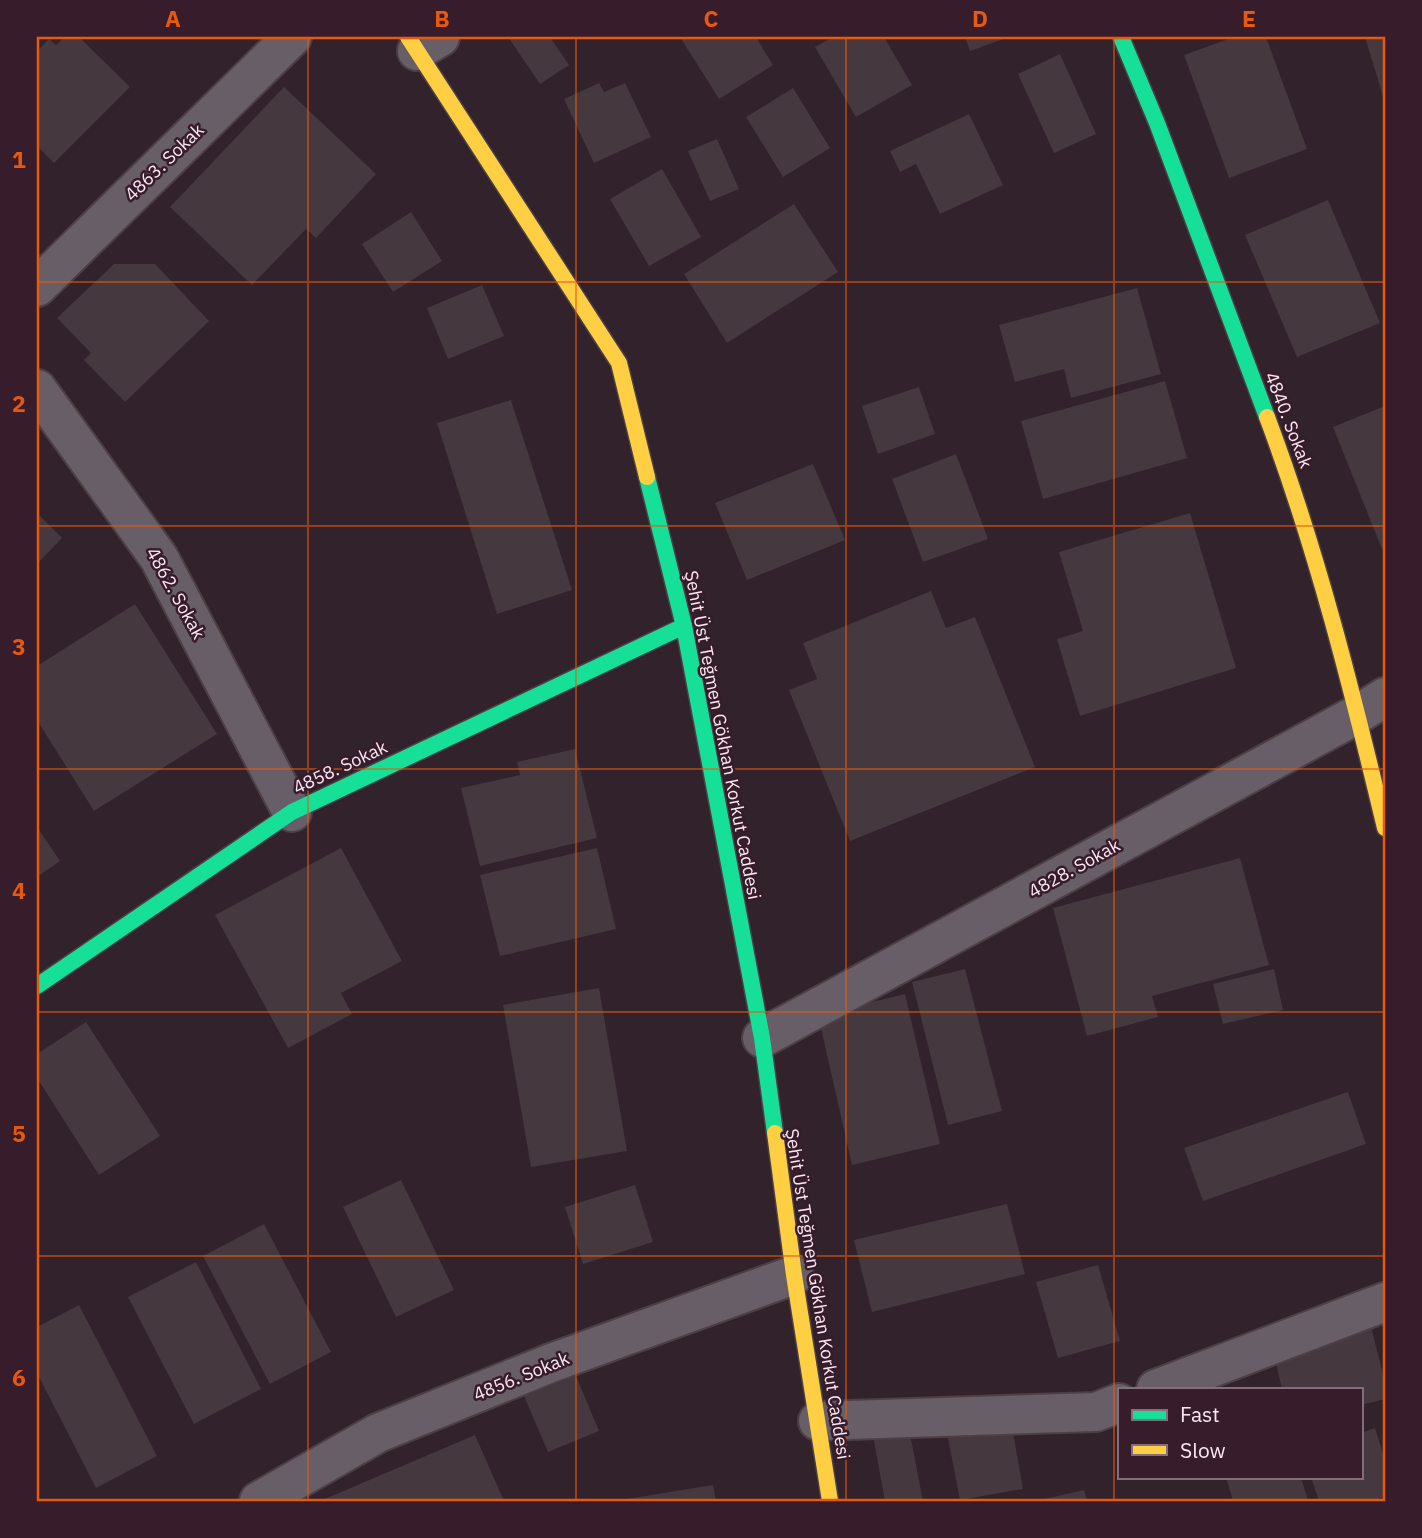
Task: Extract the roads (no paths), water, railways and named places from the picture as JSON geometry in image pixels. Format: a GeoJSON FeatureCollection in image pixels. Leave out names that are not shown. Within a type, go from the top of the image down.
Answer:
{"type":"FeatureCollection","features":[{"type":"Feature","properties":{"kind":"street","name":"4863. Sokak"},"geometry":{"type":"LineString","coordinates":[[37,287],[292,37]]}},
{"type":"Feature","properties":{"kind":"street","name":"4840. Sokak"},"geometry":{"type":"LineString","coordinates":[[1121,37],[1157,122],[1293,485],[1371,706],[1385,828]]}},
{"type":"Feature","properties":{"kind":"street","name":"Şehit Üst Teğmen Gökhan Korkut Caddesi"},"geometry":{"type":"LineString","coordinates":[[422,42],[619,363],[684,626],[762,1038],[794,1275],[830,1501]]}},
{"type":"Feature","properties":{"kind":"street","name":"4862. Sokak"},"geometry":{"type":"LineString","coordinates":[[37,389],[159,558],[292,812]]}},
{"type":"Feature","properties":{"kind":"street","name":"4858. Sokak"},"geometry":{"type":"LineString","coordinates":[[37,986],[292,812],[684,626]]}},
{"type":"Feature","properties":{"kind":"street","name":"4828. Sokak"},"geometry":{"type":"LineString","coordinates":[[762,1038],[1371,706]]}},
{"type":"Feature","properties":{"kind":"street","name":"4856. Sokak"},"geometry":{"type":"LineString","coordinates":[[259,1501],[378,1433],[551,1363],[794,1275]]}},
{"type":"Feature","properties":{"kind":"street"},"geometry":{"type":"LineString","coordinates":[[1159,1388],[1385,1302]]}},
{"type":"Feature","properties":{"kind":"street"},"geometry":{"type":"LineString","coordinates":[[818,1421],[1096,1412],[1118,1403]]}}]}
